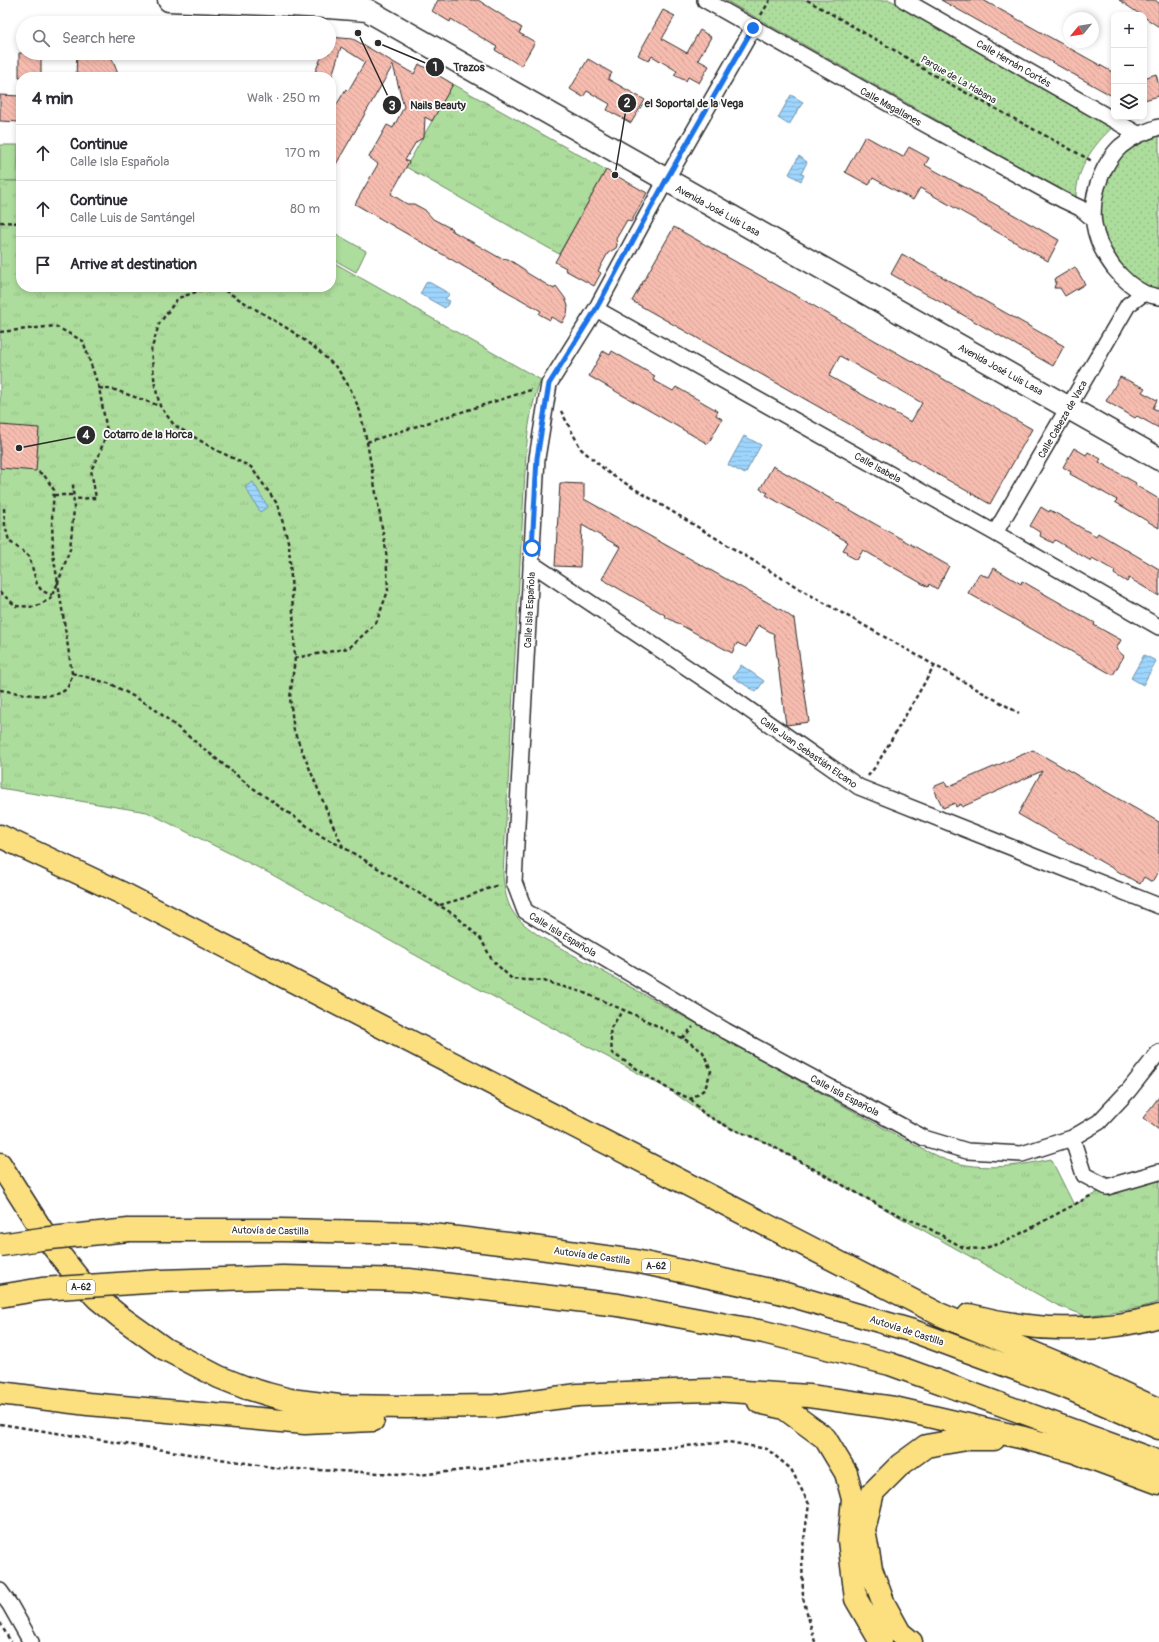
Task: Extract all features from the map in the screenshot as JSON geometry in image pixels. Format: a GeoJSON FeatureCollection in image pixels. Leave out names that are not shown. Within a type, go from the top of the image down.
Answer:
{"type":"FeatureCollection","features":[{"type":"Feature","properties":{"kind":"highway"},"geometry":{"type":"LineString","coordinates":[[0,836],[128,896],[939,1314],[1062,1365],[1159,1410]]}},
{"type":"Feature","properties":{"kind":"highway"},"geometry":{"type":"LineString","coordinates":[[0,1164],[48,1240],[78,1278],[97,1298],[119,1316],[166,1349],[192,1364],[244,1387],[290,1400],[339,1406],[370,1407],[495,1406]]}},
{"type":"Feature","properties":{"kind":"highway","name":"Autovía de Castilla"},"geometry":{"type":"LineString","coordinates":[[0,1245],[41,1239],[129,1230],[282,1230],[416,1233],[635,1261],[779,1292],[913,1331],[1070,1389],[1159,1428]]}},
{"type":"Feature","properties":{"kind":"highway"},"geometry":{"type":"LineString","coordinates":[[864,1276],[964,1314],[1010,1324],[1076,1328],[1121,1324],[1159,1316]]}},
{"type":"Feature","properties":{"kind":"highway","name":"A-62"},"geometry":{"type":"LineString","coordinates":[[0,1296],[42,1289],[162,1281],[283,1277],[409,1280],[618,1305],[764,1332],[890,1364],[1159,1462]]}},
{"type":"Feature","properties":{"kind":"highway"},"geometry":{"type":"LineString","coordinates":[[713,1390],[784,1408],[825,1438],[846,1473],[853,1499],[849,1540],[856,1599],[881,1642]]}},
{"type":"Feature","properties":{"kind":"highway"},"geometry":{"type":"LineString","coordinates":[[0,1393],[88,1404],[305,1423],[436,1416],[495,1406],[578,1395],[713,1390],[809,1396],[894,1408],[1024,1438],[1075,1452],[1159,1483]]}},
{"type":"Feature","properties":{"kind":"highway"},"geometry":{"type":"LineString","coordinates":[[911,1642],[900,1633],[884,1604],[871,1570],[864,1530],[873,1492],[900,1465],[926,1446],[967,1440],[1024,1438]]}},
{"type":"Feature","properties":{"kind":"street","name":"Avenida José Luis Lasa"},"geometry":{"type":"LineString","coordinates":[[169,0],[310,5],[367,10],[1159,459]]}},
{"type":"Feature","properties":{"kind":"street","name":"Calle Magallanes"},"geometry":{"type":"LineString","coordinates":[[705,0],[1063,200],[1086,205],[1093,219],[1095,232],[1104,254],[1122,278],[1130,284]]}},
{"type":"Feature","properties":{"kind":"street","name":"Calle Hernán Cortés"},"geometry":{"type":"LineString","coordinates":[[904,0],[1130,134]]}},
{"type":"Feature","properties":{"kind":"street","name":"Calle Isla Española"},"geometry":{"type":"LineString","coordinates":[[753,28],[666,180],[596,309],[549,384],[537,458],[514,882],[525,911],[726,1031],[924,1138],[967,1151],[1022,1154],[1072,1138],[1099,1122],[1129,1090],[1159,1052]]}},
{"type":"Feature","properties":{"kind":"street"},"geometry":{"type":"LineString","coordinates":[[1086,205],[1104,168],[1130,134],[1159,127]]}},
{"type":"Feature","properties":{"kind":"street"},"geometry":{"type":"LineString","coordinates":[[1130,284],[1144,293],[1159,297]]}},
{"type":"Feature","properties":{"kind":"street","name":"Calle Cabeza de Vaca"},"geometry":{"type":"LineString","coordinates":[[1128,305],[1130,284]]}},
{"type":"Feature","properties":{"kind":"street","name":"Calle Cabeza de Vaca"},"geometry":{"type":"LineString","coordinates":[[995,533],[1128,305],[1144,293]]}},
{"type":"Feature","properties":{"kind":"street","name":"Calle Isabela"},"geometry":{"type":"LineString","coordinates":[[596,309],[1159,627]]}},
{"type":"Feature","properties":{"kind":"street","name":"Calle Juan Sebastián Elcano"},"geometry":{"type":"LineString","coordinates":[[531,563],[728,695],[859,788],[1159,906]]}},
{"type":"Feature","properties":{"kind":"street"},"geometry":{"type":"LineString","coordinates":[[1072,1138],[1084,1175],[1107,1187],[1159,1172]]}},
{"type":"Feature","properties":{"kind":"street"},"geometry":{"type":"LineString","coordinates":[[0,1591],[10,1604],[31,1642]]}},
{"type":"Feature","properties":{"kind":"path","name":"Parque de La Habana"},"geometry":{"type":"LineString","coordinates":[[807,0],[901,54],[928,72],[1104,168]]}},
{"type":"Feature","properties":{"kind":"path"},"geometry":{"type":"LineString","coordinates":[[0,222],[16,223]]}},
{"type":"Feature","properties":{"kind":"path"},"geometry":{"type":"LineString","coordinates":[[196,292],[178,298],[159,324],[151,351],[155,386],[160,406],[174,425],[216,450],[251,467],[278,505],[289,545],[295,658],[290,698],[294,731],[343,847]]}},
{"type":"Feature","properties":{"kind":"path"},"geometry":{"type":"LineString","coordinates":[[227,292],[290,330],[315,348],[337,368],[350,388],[360,411],[367,442],[386,550],[388,591],[376,623],[349,648],[295,658]]}},
{"type":"Feature","properties":{"kind":"path"},"geometry":{"type":"LineString","coordinates":[[0,332],[55,326],[83,341],[99,388],[107,431],[99,455],[91,470],[96,498],[73,499]]}},
{"type":"Feature","properties":{"kind":"path"},"geometry":{"type":"LineString","coordinates":[[367,442],[549,384],[562,413],[581,448],[610,474],[805,592],[1019,713]]}},
{"type":"Feature","properties":{"kind":"path"},"geometry":{"type":"LineString","coordinates":[[99,388],[115,390],[160,406]]}},
{"type":"Feature","properties":{"kind":"path"},"geometry":{"type":"LineString","coordinates":[[0,690],[33,695],[55,694],[65,690],[70,682],[72,673],[52,554],[54,490],[44,475],[36,471]]}},
{"type":"Feature","properties":{"kind":"path"},"geometry":{"type":"LineString","coordinates":[[0,592],[16,606],[35,607],[50,599],[58,583],[70,549],[73,484]]}},
{"type":"Feature","properties":{"kind":"path"},"geometry":{"type":"LineString","coordinates":[[54,495],[73,495]]}},
{"type":"Feature","properties":{"kind":"path"},"geometry":{"type":"LineString","coordinates":[[4,508],[5,525],[9,542],[29,556],[37,584],[42,591],[52,595]]}},
{"type":"Feature","properties":{"kind":"path"},"geometry":{"type":"LineString","coordinates":[[859,788],[876,766],[935,665]]}},
{"type":"Feature","properties":{"kind":"path"},"geometry":{"type":"LineString","coordinates":[[72,673],[111,684],[151,706],[250,786],[323,837],[343,847],[455,915],[481,939],[492,960],[512,979],[542,981],[582,992],[686,1040],[702,1052],[711,1071],[705,1089],[691,1099]]}},
{"type":"Feature","properties":{"kind":"path"},"geometry":{"type":"LineString","coordinates":[[440,905],[464,898],[492,887],[514,882]]}},
{"type":"Feature","properties":{"kind":"path"},"geometry":{"type":"LineString","coordinates":[[623,1010],[610,1029],[612,1053],[670,1090],[691,1099],[704,1114],[765,1142],[875,1203],[921,1224],[964,1248],[982,1249],[1005,1242],[1107,1187]]}},
{"type":"Feature","properties":{"kind":"path"},"geometry":{"type":"LineString","coordinates":[[0,1424],[277,1468],[419,1475],[642,1450],[729,1442],[768,1450],[792,1469],[809,1504],[802,1554],[803,1598],[815,1642]]}},
{"type":"Feature","properties":{"kind":"path"},"geometry":{"type":"LineString","coordinates":[[0,1623],[11,1642]]}},
{"type":"Feature","properties":{"kind":"green space"},"geometry":{"type":"Polygon","coordinates":[[[725,0],[890,0],[1114,126],[1092,150],[1082,168],[1076,199],[725,0]]]}},
{"type":"Feature","properties":{"kind":"green space"},"geometry":{"type":"Polygon","coordinates":[[[453,84],[606,170],[559,254],[406,167],[453,84]]]}},
{"type":"Feature","properties":{"kind":"green space"},"geometry":{"type":"Polygon","coordinates":[[[1159,133],[1159,291],[1146,286],[1133,278],[1111,254],[1100,224],[1100,208],[1102,191],[1116,162],[1127,150],[1141,141],[1159,133]]]}},
{"type":"Feature","properties":{"kind":"green space"},"geometry":{"type":"Polygon","coordinates":[[[0,145],[16,145],[16,181],[0,181],[0,145]]]}},
{"type":"Feature","properties":{"kind":"green space"},"geometry":{"type":"Polygon","coordinates":[[[0,181],[16,181],[16,292],[336,292],[336,264],[541,380],[530,416],[526,454],[503,875],[506,897],[513,912],[524,924],[541,937],[889,1131],[941,1158],[982,1167],[1010,1166],[1051,1159],[1074,1205],[1107,1187],[1159,1169],[1159,1302],[1142,1307],[1086,1316],[1057,1305],[765,1142],[732,1129],[704,1114],[670,1090],[426,961],[271,874],[147,812],[0,788],[0,181]]]}},
{"type":"Feature","properties":{"kind":"green space"},"geometry":{"type":"Polygon","coordinates":[[[336,234],[366,251],[356,272],[336,261],[336,234]]]}},
{"type":"Feature","properties":{"kind":"water"},"geometry":{"type":"Polygon","coordinates":[[[791,95],[803,102],[789,125],[778,118],[791,95]]]}},
{"type":"Feature","properties":{"kind":"water"},"geometry":{"type":"Polygon","coordinates":[[[799,156],[807,162],[801,174],[804,175],[801,181],[789,174],[799,156]]]}},
{"type":"Feature","properties":{"kind":"water"},"geometry":{"type":"Polygon","coordinates":[[[427,281],[450,294],[445,299],[450,301],[445,308],[420,294],[427,281]]]}},
{"type":"Feature","properties":{"kind":"water"},"geometry":{"type":"Polygon","coordinates":[[[744,436],[761,445],[745,474],[728,465],[744,436]]]}},
{"type":"Feature","properties":{"kind":"water"},"geometry":{"type":"Polygon","coordinates":[[[253,482],[268,507],[260,512],[245,487],[253,482]]]}},
{"type":"Feature","properties":{"kind":"water"},"geometry":{"type":"Polygon","coordinates":[[[1144,655],[1156,661],[1143,685],[1131,678],[1144,655]]]}},
{"type":"Feature","properties":{"kind":"water"},"geometry":{"type":"Polygon","coordinates":[[[741,665],[764,681],[756,692],[733,677],[741,665]]]}},
{"type":"Feature","properties":{"kind":"building"},"geometry":{"type":"Polygon","coordinates":[[[438,0],[478,0],[522,28],[519,33],[535,42],[521,66],[495,50],[497,47],[451,19],[450,22],[432,11],[438,0]]]}},
{"type":"Feature","properties":{"kind":"building"},"geometry":{"type":"Polygon","coordinates":[[[941,0],[983,0],[1063,45],[1063,48],[1069,48],[1111,71],[1111,95],[941,0]]]}},
{"type":"Feature","properties":{"kind":"building"},"geometry":{"type":"Polygon","coordinates":[[[1119,0],[1155,0],[1159,3],[1159,27],[1147,19],[1147,12],[1137,12],[1119,0]]]}},
{"type":"Feature","properties":{"kind":"building"},"geometry":{"type":"Polygon","coordinates":[[[663,10],[675,16],[662,39],[687,53],[700,30],[711,37],[698,60],[709,66],[699,83],[688,77],[686,81],[674,75],[677,71],[652,56],[649,61],[638,55],[663,10]]]}},
{"type":"Feature","properties":{"kind":"building"},"geometry":{"type":"Polygon","coordinates":[[[336,38],[353,39],[414,74],[419,64],[453,84],[432,121],[425,117],[424,137],[416,142],[405,160],[409,162],[391,194],[407,204],[414,204],[425,210],[433,219],[500,258],[508,259],[525,270],[527,273],[554,289],[556,286],[565,298],[568,306],[567,314],[562,323],[551,317],[550,320],[539,314],[541,311],[355,204],[378,164],[369,157],[387,125],[393,128],[404,107],[393,65],[336,164],[336,106],[346,89],[348,91],[365,62],[341,47],[333,72],[315,72],[320,60],[336,60],[336,38]]]}},
{"type":"Feature","properties":{"kind":"building"},"geometry":{"type":"Polygon","coordinates":[[[588,59],[612,73],[608,79],[645,100],[631,123],[607,110],[610,104],[587,91],[583,97],[570,89],[588,59]]]}},
{"type":"Feature","properties":{"kind":"building"},"geometry":{"type":"Polygon","coordinates":[[[19,60],[41,60],[41,72],[19,72],[19,60]]]}},
{"type":"Feature","properties":{"kind":"building"},"geometry":{"type":"Polygon","coordinates":[[[77,60],[113,60],[117,72],[76,72],[77,60]]]}},
{"type":"Feature","properties":{"kind":"building"},"geometry":{"type":"Polygon","coordinates":[[[1156,74],[1159,86],[1159,96],[1147,99],[1147,77],[1156,74]]]}},
{"type":"Feature","properties":{"kind":"building"},"geometry":{"type":"Polygon","coordinates":[[[0,95],[16,96],[16,122],[0,121],[0,95]]]}},
{"type":"Feature","properties":{"kind":"building"},"geometry":{"type":"Polygon","coordinates":[[[865,136],[903,157],[909,147],[929,158],[925,165],[1059,240],[1048,261],[920,188],[913,200],[873,178],[869,185],[845,172],[865,136]]]}},
{"type":"Feature","properties":{"kind":"building"},"geometry":{"type":"Polygon","coordinates":[[[606,170],[647,193],[631,222],[627,220],[616,239],[616,248],[608,253],[598,271],[601,273],[594,286],[565,270],[566,268],[555,262],[606,170]]]}},
{"type":"Feature","properties":{"kind":"building"},"geometry":{"type":"Polygon","coordinates":[[[674,227],[1032,429],[990,504],[632,301],[674,227]],[[840,356],[829,376],[911,422],[922,403],[840,356]]]}},
{"type":"Feature","properties":{"kind":"building"},"geometry":{"type":"Polygon","coordinates":[[[902,254],[1064,346],[1053,366],[891,274],[902,254]]]}},
{"type":"Feature","properties":{"kind":"building"},"geometry":{"type":"Polygon","coordinates":[[[1075,267],[1085,284],[1065,296],[1060,288],[1054,288],[1056,282],[1055,279],[1075,267]]]}},
{"type":"Feature","properties":{"kind":"building"},"geometry":{"type":"Polygon","coordinates":[[[603,351],[610,355],[612,351],[655,376],[653,380],[673,391],[676,387],[718,411],[716,415],[722,419],[708,444],[589,376],[603,351]]]}},
{"type":"Feature","properties":{"kind":"building"},"geometry":{"type":"Polygon","coordinates":[[[1120,377],[1145,388],[1142,392],[1157,400],[1153,408],[1159,411],[1159,428],[1137,416],[1135,418],[1106,401],[1120,377]]]}},
{"type":"Feature","properties":{"kind":"building"},"geometry":{"type":"Polygon","coordinates":[[[0,425],[39,428],[36,471],[0,468],[0,425]]]}},
{"type":"Feature","properties":{"kind":"building"},"geometry":{"type":"Polygon","coordinates":[[[1074,448],[1086,455],[1088,452],[1101,459],[1099,462],[1136,483],[1135,485],[1159,499],[1159,528],[1115,502],[1117,500],[1070,474],[1071,472],[1063,467],[1074,448]]]}},
{"type":"Feature","properties":{"kind":"building"},"geometry":{"type":"Polygon","coordinates":[[[773,466],[949,566],[937,589],[929,584],[928,587],[863,550],[857,560],[846,554],[847,552],[843,550],[848,542],[766,495],[768,493],[760,489],[773,466]]]}},
{"type":"Feature","properties":{"kind":"building"},"geometry":{"type":"Polygon","coordinates":[[[560,483],[584,484],[584,499],[783,611],[794,619],[809,722],[786,725],[774,634],[758,625],[746,647],[737,643],[732,653],[664,616],[665,615],[602,579],[620,547],[582,525],[580,567],[555,566],[560,483]]]}},
{"type":"Feature","properties":{"kind":"building"},"geometry":{"type":"Polygon","coordinates":[[[1041,507],[1049,512],[1050,510],[1096,536],[1098,533],[1159,569],[1159,596],[1129,578],[1127,582],[1114,574],[1115,571],[1092,558],[1091,561],[1055,540],[1053,543],[1040,536],[1041,533],[1030,526],[1041,507]]]}},
{"type":"Feature","properties":{"kind":"building"},"geometry":{"type":"Polygon","coordinates":[[[994,568],[1021,584],[1022,581],[1095,623],[1094,625],[1121,640],[1116,649],[1124,656],[1113,675],[968,593],[979,574],[989,577],[994,568]]]}},
{"type":"Feature","properties":{"kind":"building"},"geometry":{"type":"Polygon","coordinates":[[[1033,750],[1159,822],[1159,870],[1152,882],[1144,877],[1140,884],[1018,814],[1042,771],[962,807],[961,804],[956,807],[955,803],[943,808],[933,787],[945,782],[947,787],[1033,750]]]}},
{"type":"Feature","properties":{"kind":"building"},"geometry":{"type":"Polygon","coordinates":[[[1159,1097],[1159,1130],[1143,1118],[1159,1097]]]}},
{"type":"Feature","properties":{"kind":"place","name":"Nails Beauty"},"geometry":{"type":"Point","coordinates":[358,33]}},
{"type":"Feature","properties":{"kind":"place","name":"Trazos"},"geometry":{"type":"Point","coordinates":[378,43]}},
{"type":"Feature","properties":{"kind":"place","name":"el Soportal de la Vega"},"geometry":{"type":"Point","coordinates":[615,175]}},
{"type":"Feature","properties":{"kind":"place","name":"Cotarro de la Horca"},"geometry":{"type":"Point","coordinates":[19,448]}},
{"type":"Feature","properties":{"kind":"route"},"geometry":{"type":"LineString","coordinates":[[532,548],[537,458],[549,384],[596,309],[666,180],[753,28]]}}]}
